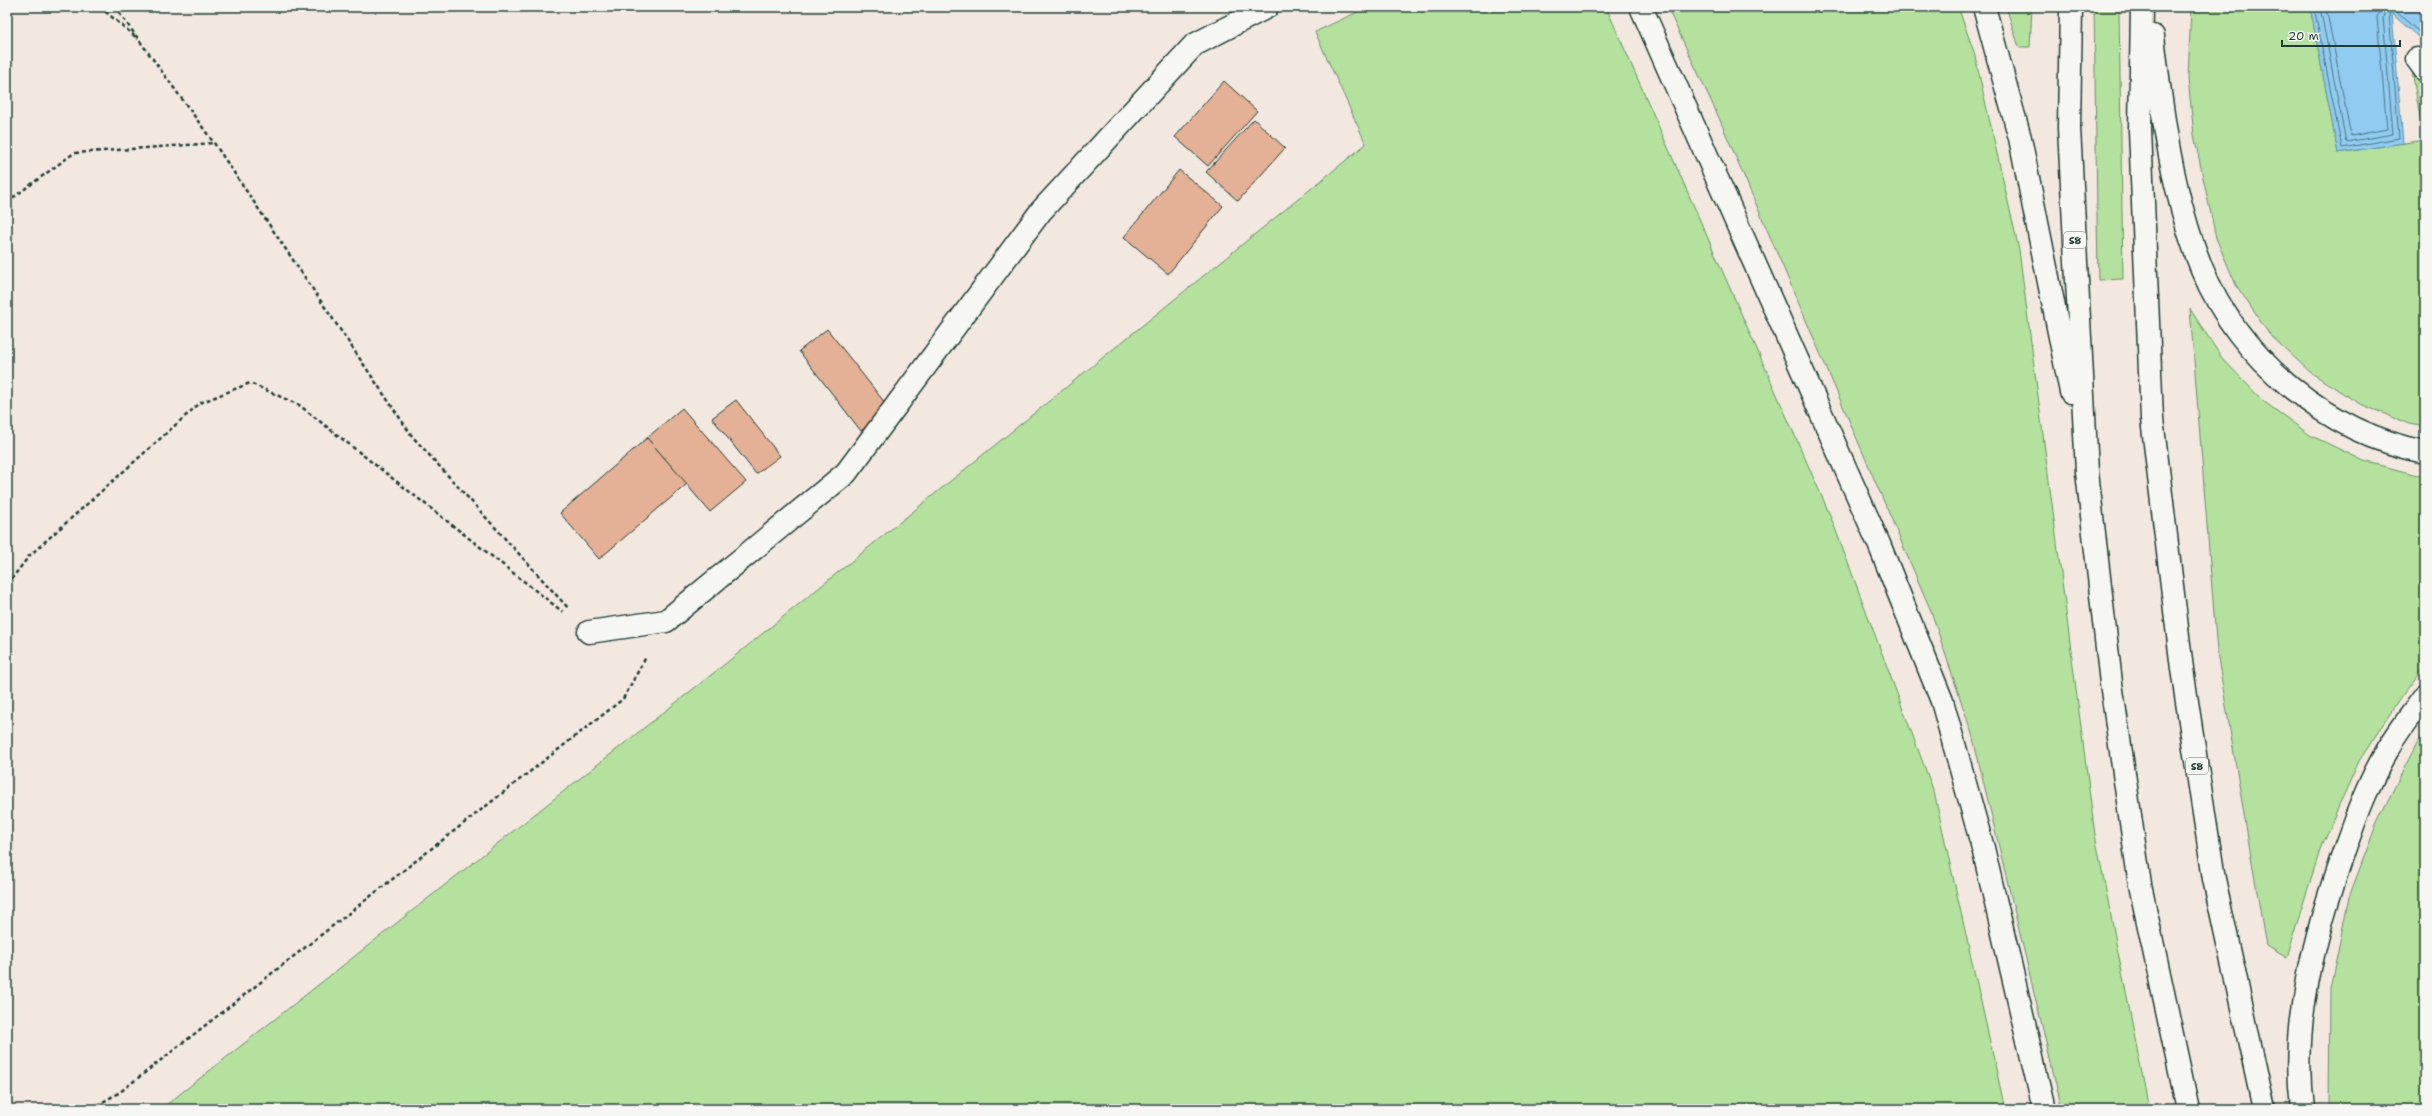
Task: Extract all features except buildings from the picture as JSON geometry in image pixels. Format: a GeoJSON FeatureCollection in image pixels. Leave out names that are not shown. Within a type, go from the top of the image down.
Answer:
{"type":"FeatureCollection","features":[{"type":"Feature","properties":{"kind":"main road"},"geometry":{"type":"LineString","coordinates":[[589,632],[666,621],[846,473],[1041,211],[1194,45],[1268,7]]}},
{"type":"Feature","properties":{"kind":"main road"},"geometry":{"type":"LineString","coordinates":[[1641,7],[1878,544],[1942,701],[1983,848],[2044,1109]]}},
{"type":"Feature","properties":{"kind":"main road"},"geometry":{"type":"LineString","coordinates":[[1984,7],[2023,154],[2043,246],[2087,472]]}},
{"type":"Feature","properties":{"kind":"main road","name":"S8"},"geometry":{"type":"LineString","coordinates":[[2071,7],[2069,128],[2087,472],[2111,683],[2140,885],[2188,1109]]}},
{"type":"Feature","properties":{"kind":"main road","name":"S8"},"geometry":{"type":"LineString","coordinates":[[2142,7],[2140,130],[2152,420],[2182,668],[2214,879],[2264,1109]]}},
{"type":"Feature","properties":{"kind":"main road"},"geometry":{"type":"LineString","coordinates":[[2149,7],[2164,129],[2184,213],[2202,268],[2230,321],[2262,359],[2295,392],[2331,416],[2374,436],[2425,452]]}},
{"type":"Feature","properties":{"kind":"main road"},"geometry":{"type":"LineString","coordinates":[[2302,1109],[2301,1021],[2314,951],[2333,883],[2355,818],[2387,751],[2425,696]]}},
{"type":"Feature","properties":{"kind":"path"},"geometry":{"type":"LineString","coordinates":[[100,7],[141,42]]}},
{"type":"Feature","properties":{"kind":"path"},"geometry":{"type":"LineString","coordinates":[[115,7],[214,143],[412,436],[589,632]]}},
{"type":"Feature","properties":{"kind":"path"},"geometry":{"type":"LineString","coordinates":[[7,202],[74,153],[214,143]]}},
{"type":"Feature","properties":{"kind":"path"},"geometry":{"type":"LineString","coordinates":[[7,585],[29,556],[200,403],[250,383],[299,405],[589,632]]}},
{"type":"Feature","properties":{"kind":"path"},"geometry":{"type":"LineString","coordinates":[[91,1109],[120,1092],[623,699],[666,621]]}},
{"type":"Feature","properties":{"kind":"green space"},"geometry":{"type":"Polygon","coordinates":[[[1368,7],[1606,7],[1830,515],[1934,792],[2005,1109],[161,1109],[725,664],[1366,144],[1315,32],[1368,7]]]}},
{"type":"Feature","properties":{"kind":"green space"},"geometry":{"type":"Polygon","coordinates":[[[1667,7],[1958,7],[1974,52],[2019,250],[2095,835],[2149,1109],[2062,1109],[1972,734],[1931,611],[1719,118],[1667,7]]]}},
{"type":"Feature","properties":{"kind":"green space"},"geometry":{"type":"Polygon","coordinates":[[[2006,7],[2032,7],[2030,47],[2019,47],[2006,7]]]}},
{"type":"Feature","properties":{"kind":"green space"},"geometry":{"type":"Polygon","coordinates":[[[2094,7],[2119,7],[2123,279],[2098,280],[2094,7]]]}},
{"type":"Feature","properties":{"kind":"green space"},"geometry":{"type":"Polygon","coordinates":[[[2191,7],[2310,7],[2338,153],[2424,140],[2412,71],[2425,88],[2425,427],[2409,424],[2358,403],[2310,372],[2269,334],[2236,285],[2216,238],[2194,135],[2188,79],[2191,7]]]}},
{"type":"Feature","properties":{"kind":"green space"},"geometry":{"type":"Polygon","coordinates":[[[2190,309],[2222,358],[2263,401],[2310,435],[2364,461],[2425,477],[2425,666],[2401,697],[2359,761],[2322,844],[2286,958],[2266,946],[2217,652],[2190,309]]]}},
{"type":"Feature","properties":{"kind":"green space"},"geometry":{"type":"Polygon","coordinates":[[[2425,733],[2425,1109],[2329,1109],[2330,989],[2349,897],[2378,820],[2417,743],[2425,733]]]}},
{"type":"Feature","properties":{"kind":"water"},"geometry":{"type":"Polygon","coordinates":[[[2310,7],[2425,7],[2425,43],[2392,14],[2403,143],[2338,153],[2310,7]]]}}]}
